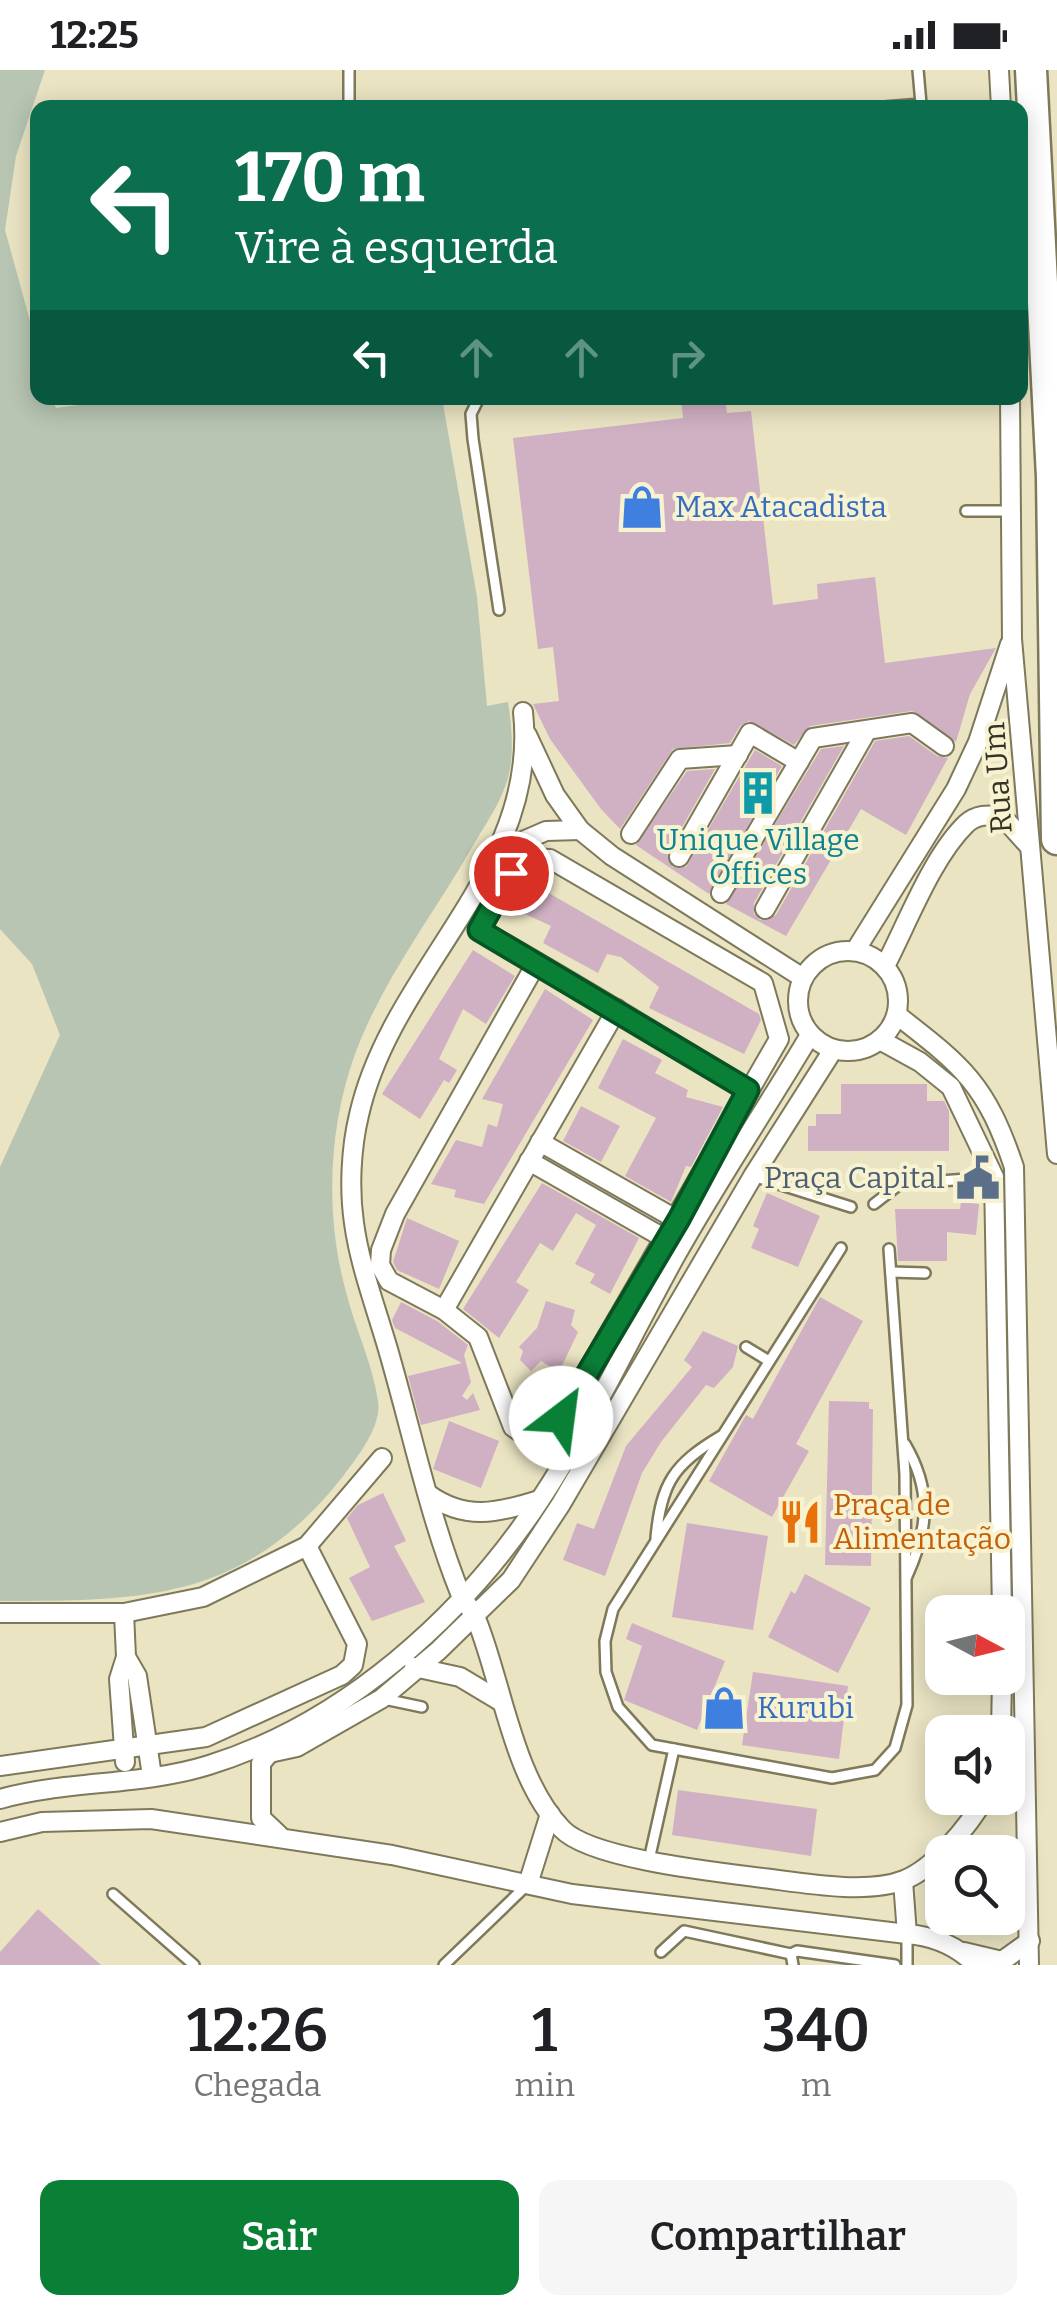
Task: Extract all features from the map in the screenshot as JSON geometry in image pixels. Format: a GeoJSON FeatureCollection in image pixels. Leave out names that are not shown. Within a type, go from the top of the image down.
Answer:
{"type":"FeatureCollection","features":[{"type":"Feature","properties":{"kind":"highway"},"geometry":{"type":"LineString","coordinates":[[1030,70],[1052,476],[1044,844]]}},
{"type":"Feature","properties":{"kind":"street"},"geometry":{"type":"LineString","coordinates":[[999,70],[1001,100]]}},
{"type":"Feature","properties":{"kind":"street","name":"Rua Um"},"geometry":{"type":"LineString","coordinates":[[1010,405],[1012,639],[1044,844],[1057,1154]]}},
{"type":"Feature","properties":{"kind":"street"},"geometry":{"type":"LineString","coordinates":[[856,951],[956,789],[978,742],[1012,639]]}},
{"type":"Feature","properties":{"kind":"street"},"geometry":{"type":"LineString","coordinates":[[803,978],[612,856],[580,830],[556,795],[524,721],[519,798],[502,850],[383,1041],[356,1134],[354,1224],[428,1494],[462,1599],[476,1616],[500,1702],[550,1814],[579,1841],[649,1860],[830,1887],[903,1881],[925,1868]]}},
{"type":"Feature","properties":{"kind":"street"},"geometry":{"type":"LineString","coordinates":[[721,893],[814,738],[912,724],[944,746]]}},
{"type":"Feature","properties":{"kind":"street"},"geometry":{"type":"LineString","coordinates":[[765,908],[866,732]]}},
{"type":"Feature","properties":{"kind":"street"},"geometry":{"type":"LineString","coordinates":[[679,857],[750,734],[799,762]]}},
{"type":"Feature","properties":{"kind":"street"},"geometry":{"type":"LineString","coordinates":[[631,834],[680,759],[738,755]]}},
{"type":"Feature","properties":{"kind":"street"},"geometry":{"type":"LineString","coordinates":[[885,966],[935,870],[966,823],[983,814],[1002,816],[1044,844]]}},
{"type":"Feature","properties":{"kind":"street"},"geometry":{"type":"LineString","coordinates":[[502,850],[546,830],[580,830]]}},
{"type":"Feature","properties":{"kind":"street"},"geometry":{"type":"LineString","coordinates":[[685,1224],[748,1090],[779,1039],[763,983],[540,857],[528,858],[511,873],[479,930],[748,1090]]}},
{"type":"Feature","properties":{"kind":"street"},"geometry":{"type":"LineString","coordinates":[[856,951],[885,966],[898,998],[896,1015],[880,1040],[850,1052],[833,1050],[810,1035],[798,1008],[803,978],[825,956],[856,951]]}},
{"type":"Feature","properties":{"kind":"street"},"geometry":{"type":"LineString","coordinates":[[537,962],[395,1214],[381,1250],[380,1265],[390,1281],[444,1310],[478,1338],[513,1427],[544,1448],[810,1035]]}},
{"type":"Feature","properties":{"kind":"street"},"geometry":{"type":"LineString","coordinates":[[444,1310],[617,1009]]}},
{"type":"Feature","properties":{"kind":"street"},"geometry":{"type":"LineString","coordinates":[[896,1015],[964,1067],[986,1096],[1014,1167],[1030,1867],[1028,1965]]}},
{"type":"Feature","properties":{"kind":"street"},"geometry":{"type":"LineString","coordinates":[[880,1040],[920,1062],[951,1087],[994,1177],[1002,1595]]}},
{"type":"Feature","properties":{"kind":"street"},"geometry":{"type":"LineString","coordinates":[[274,1752],[298,1747],[381,1699],[419,1669],[510,1580],[561,1504],[753,1176],[833,1050]]}},
{"type":"Feature","properties":{"kind":"street"},"geometry":{"type":"LineString","coordinates":[[540,1142],[685,1224]]}},
{"type":"Feature","properties":{"kind":"street"},"geometry":{"type":"LineString","coordinates":[[528,1161],[673,1243]]}},
{"type":"Feature","properties":{"kind":"street"},"geometry":{"type":"LineString","coordinates":[[0,1799],[34,1789],[152,1776],[209,1765],[287,1730],[362,1688],[462,1599],[540,1500],[673,1243]]}},
{"type":"Feature","properties":{"kind":"street"},"geometry":{"type":"LineString","coordinates":[[0,1613],[124,1612],[203,1597],[306,1546],[382,1458]]}},
{"type":"Feature","properties":{"kind":"street"},"geometry":{"type":"LineString","coordinates":[[428,1494],[446,1506],[471,1513],[496,1514],[540,1500]]}},
{"type":"Feature","properties":{"kind":"street"},"geometry":{"type":"LineString","coordinates":[[0,1766],[148,1748],[206,1736],[342,1675],[357,1655],[353,1635],[306,1546]]}},
{"type":"Feature","properties":{"kind":"street"},"geometry":{"type":"LineString","coordinates":[[124,1612],[126,1657],[120,1679],[126,1778]]}},
{"type":"Feature","properties":{"kind":"street"},"geometry":{"type":"LineString","coordinates":[[126,1657],[137,1676],[152,1776]]}},
{"type":"Feature","properties":{"kind":"street"},"geometry":{"type":"LineString","coordinates":[[392,1662],[460,1678],[500,1702]]}},
{"type":"Feature","properties":{"kind":"street"},"geometry":{"type":"LineString","coordinates":[[279,1836],[261,1818],[258,1792],[261,1763],[274,1752],[287,1730]]}},
{"type":"Feature","properties":{"kind":"street"},"geometry":{"type":"LineString","coordinates":[[528,1884],[550,1814]]}},
{"type":"Feature","properties":{"kind":"street"},"geometry":{"type":"LineString","coordinates":[[958,1835],[975,1815]]}},
{"type":"Feature","properties":{"kind":"street"},"geometry":{"type":"LineString","coordinates":[[0,1832],[42,1822],[150,1820],[279,1836],[572,1894],[907,1934],[930,1938],[969,1958],[1002,1960],[1030,1941]]}},
{"type":"Feature","properties":{"kind":"street"},"geometry":{"type":"LineString","coordinates":[[1025,1864],[1030,1867]]}},
{"type":"Feature","properties":{"kind":"street"},"geometry":{"type":"LineString","coordinates":[[903,1881],[907,1934]]}},
{"type":"Feature","properties":{"kind":"lane"},"geometry":{"type":"LineString","coordinates":[[349,70],[349,100]]}},
{"type":"Feature","properties":{"kind":"lane"},"geometry":{"type":"LineString","coordinates":[[918,70],[920,100]]}},
{"type":"Feature","properties":{"kind":"lane"},"geometry":{"type":"LineString","coordinates":[[476,405],[471,414],[473,439],[498,610]]}},
{"type":"Feature","properties":{"kind":"lane"},"geometry":{"type":"LineString","coordinates":[[966,511],[1012,511]]}},
{"type":"Feature","properties":{"kind":"lane"},"geometry":{"type":"LineString","coordinates":[[753,1176],[851,1207]]}},
{"type":"Feature","properties":{"kind":"lane"},"geometry":{"type":"LineString","coordinates":[[874,1204],[900,1184],[994,1177]]}},
{"type":"Feature","properties":{"kind":"lane"},"geometry":{"type":"LineString","coordinates":[[841,1248],[612,1609],[605,1641],[606,1672],[630,1724],[652,1744],[832,1778],[876,1770],[895,1748],[907,1705],[906,1578],[903,1441],[890,1249]]}},
{"type":"Feature","properties":{"kind":"lane"},"geometry":{"type":"LineString","coordinates":[[891,1272],[925,1273]]}},
{"type":"Feature","properties":{"kind":"lane"},"geometry":{"type":"LineString","coordinates":[[746,1347],[769,1361]]}},
{"type":"Feature","properties":{"kind":"lane"},"geometry":{"type":"LineString","coordinates":[[656,1542],[667,1482],[686,1457],[723,1434]]}},
{"type":"Feature","properties":{"kind":"lane"},"geometry":{"type":"LineString","coordinates":[[903,1441],[921,1472],[925,1512],[918,1550],[906,1578]]}},
{"type":"Feature","properties":{"kind":"lane"},"geometry":{"type":"LineString","coordinates":[[381,1699],[422,1707]]}},
{"type":"Feature","properties":{"kind":"lane"},"geometry":{"type":"LineString","coordinates":[[649,1860],[674,1749]]}},
{"type":"Feature","properties":{"kind":"lane"},"geometry":{"type":"LineString","coordinates":[[444,1965],[528,1884]]}},
{"type":"Feature","properties":{"kind":"lane"},"geometry":{"type":"LineString","coordinates":[[113,1894],[194,1965]]}},
{"type":"Feature","properties":{"kind":"lane"},"geometry":{"type":"LineString","coordinates":[[661,1952],[684,1931],[792,1959],[797,1951],[896,1965]]}},
{"type":"Feature","properties":{"kind":"lane"},"geometry":{"type":"LineString","coordinates":[[907,1934],[907,1965]]}},
{"type":"Feature","properties":{"kind":"green space"},"geometry":{"type":"Polygon","coordinates":[[[0,70],[45,70],[35,100],[30,100],[30,114],[16,156],[5,230],[30,321],[30,405],[56,408],[443,405],[477,597],[487,706],[508,702],[511,733],[511,764],[503,793],[379,1001],[355,1054],[339,1112],[332,1173],[335,1233],[346,1292],[376,1387],[378,1411],[373,1430],[344,1475],[307,1516],[270,1547],[231,1570],[190,1585],[102,1599],[0,1601],[0,1167],[60,1035],[32,964],[0,929],[0,70]]]}},
{"type":"Feature","properties":{"kind":"building","name":"Max Atacadista"},"geometry":{"type":"Polygon","coordinates":[[[682,405],[726,405],[727,413],[751,411],[773,605],[818,599],[817,584],[875,577],[885,663],[996,648],[970,694],[956,742],[912,711],[810,726],[794,745],[749,721],[740,726],[730,743],[673,749],[620,829],[601,809],[550,739],[533,704],[559,701],[553,647],[538,649],[513,438],[683,418],[682,405]]]}},
{"type":"Feature","properties":{"kind":"building"},"geometry":{"type":"Polygon","coordinates":[[[909,736],[937,756],[948,758],[906,835],[861,809],[786,936],[726,904],[821,749],[844,746],[754,903],[754,914],[760,920],[776,915],[875,741],[909,736]]]}},
{"type":"Feature","properties":{"kind":"building"},"geometry":{"type":"Polygon","coordinates":[[[755,750],[782,766],[709,894],[636,845],[687,771],[715,769],[668,852],[672,867],[686,867],[755,750]]]}},
{"type":"Feature","properties":{"kind":"building"},"geometry":{"type":"Polygon","coordinates":[[[522,882],[533,884],[759,1014],[761,1020],[744,1054],[649,1008],[659,987],[621,957],[607,954],[598,973],[543,943],[551,926],[523,913],[525,904],[512,898],[522,882]]]}},
{"type":"Feature","properties":{"kind":"building"},"geometry":{"type":"Polygon","coordinates":[[[473,950],[515,976],[486,1024],[463,1009],[439,1059],[457,1070],[449,1083],[444,1080],[420,1119],[382,1094],[473,950]]]}},
{"type":"Feature","properties":{"kind":"building"},"geometry":{"type":"Polygon","coordinates":[[[545,989],[593,1020],[484,1204],[454,1197],[456,1190],[431,1184],[456,1140],[482,1147],[488,1124],[497,1127],[503,1104],[482,1099],[545,989]]]}},
{"type":"Feature","properties":{"kind":"building"},"geometry":{"type":"Polygon","coordinates":[[[623,1039],[662,1060],[655,1073],[688,1090],[686,1097],[723,1107],[691,1167],[686,1166],[671,1202],[625,1176],[656,1118],[598,1088],[623,1039]]]}},
{"type":"Feature","properties":{"kind":"building"},"geometry":{"type":"Polygon","coordinates":[[[841,1084],[927,1084],[927,1101],[944,1101],[949,1111],[949,1151],[808,1151],[808,1126],[816,1126],[816,1114],[841,1114],[841,1084]]]}},
{"type":"Feature","properties":{"kind":"building"},"geometry":{"type":"Polygon","coordinates":[[[581,1106],[620,1126],[601,1162],[563,1141],[581,1106]]]}},
{"type":"Feature","properties":{"kind":"building"},"geometry":{"type":"Polygon","coordinates":[[[542,1183],[639,1238],[610,1294],[590,1283],[595,1274],[575,1264],[596,1225],[576,1213],[553,1251],[540,1243],[516,1282],[529,1290],[499,1338],[463,1309],[542,1183]]]}},
{"type":"Feature","properties":{"kind":"building"},"geometry":{"type":"Polygon","coordinates":[[[767,1193],[820,1216],[798,1267],[751,1248],[759,1229],[753,1226],[767,1193]]]}},
{"type":"Feature","properties":{"kind":"building"},"geometry":{"type":"Polygon","coordinates":[[[961,1202],[979,1204],[976,1235],[947,1232],[947,1261],[898,1261],[895,1209],[960,1209],[961,1202]]]}},
{"type":"Feature","properties":{"kind":"building"},"geometry":{"type":"Polygon","coordinates":[[[407,1218],[459,1241],[439,1289],[397,1270],[393,1262],[407,1218]]]}},
{"type":"Feature","properties":{"kind":"building"},"geometry":{"type":"Polygon","coordinates":[[[820,1297],[863,1321],[796,1444],[809,1451],[772,1517],[709,1481],[746,1415],[753,1419],[820,1297]]]}},
{"type":"Feature","properties":{"kind":"building"},"geometry":{"type":"Polygon","coordinates":[[[546,1301],[575,1310],[571,1325],[578,1332],[559,1372],[541,1361],[531,1371],[520,1360],[523,1351],[519,1347],[537,1328],[546,1301]]]}},
{"type":"Feature","properties":{"kind":"building"},"geometry":{"type":"Polygon","coordinates":[[[401,1302],[437,1321],[468,1345],[464,1355],[471,1382],[462,1396],[467,1400],[473,1393],[480,1410],[421,1425],[408,1376],[462,1363],[395,1328],[392,1320],[401,1302]]]}},
{"type":"Feature","properties":{"kind":"building"},"geometry":{"type":"Polygon","coordinates":[[[703,1331],[738,1346],[733,1367],[714,1388],[706,1385],[642,1473],[605,1576],[563,1560],[577,1523],[594,1529],[626,1446],[692,1367],[684,1360],[703,1331]]]}},
{"type":"Feature","properties":{"kind":"building"},"geometry":{"type":"Polygon","coordinates":[[[829,1401],[869,1402],[869,1409],[873,1409],[871,1566],[825,1565],[829,1401]]]}},
{"type":"Feature","properties":{"kind":"building"},"geometry":{"type":"Polygon","coordinates":[[[449,1421],[499,1441],[481,1488],[433,1469],[449,1421]]]}},
{"type":"Feature","properties":{"kind":"building"},"geometry":{"type":"Polygon","coordinates":[[[383,1493],[406,1541],[394,1546],[425,1602],[372,1621],[349,1578],[370,1567],[347,1518],[358,1505],[383,1493]]]}},
{"type":"Feature","properties":{"kind":"building"},"geometry":{"type":"Polygon","coordinates":[[[687,1523],[768,1536],[753,1630],[672,1617],[687,1523]]]}},
{"type":"Feature","properties":{"kind":"building"},"geometry":{"type":"Polygon","coordinates":[[[805,1574],[871,1608],[838,1673],[768,1637],[791,1591],[795,1594],[805,1574]]]}},
{"type":"Feature","properties":{"kind":"building"},"geometry":{"type":"Polygon","coordinates":[[[632,1623],[725,1661],[697,1730],[624,1700],[642,1646],[626,1639],[632,1623]]]}},
{"type":"Feature","properties":{"kind":"building"},"geometry":{"type":"Polygon","coordinates":[[[753,1672],[848,1686],[839,1759],[742,1745],[753,1672]]]}},
{"type":"Feature","properties":{"kind":"building"},"geometry":{"type":"Polygon","coordinates":[[[678,1790],[817,1809],[811,1856],[672,1835],[678,1790]]]}},
{"type":"Feature","properties":{"kind":"building"},"geometry":{"type":"Polygon","coordinates":[[[38,1909],[101,1965],[0,1965],[0,1952],[38,1909]]]}},
{"type":"Feature","properties":{"kind":"place","name":"Max Atacadista"},"geometry":{"type":"Point","coordinates":[642,507]}},
{"type":"Feature","properties":{"kind":"place","name":"Unique Village Offices"},"geometry":{"type":"Point","coordinates":[758,793]}},
{"type":"Feature","properties":{"kind":"place","name":"Praça Capital"},"geometry":{"type":"Point","coordinates":[978,1178]}},
{"type":"Feature","properties":{"kind":"place","name":"Praça de Alimentação"},"geometry":{"type":"Point","coordinates":[800,1522]}},
{"type":"Feature","properties":{"kind":"place","name":"Kurubi"},"geometry":{"type":"Point","coordinates":[724,1708]}},
{"type":"Feature","properties":{"kind":"route"},"geometry":{"type":"LineString","coordinates":[[511,873],[479,930],[748,1090],[679,1219],[561,1418]]}}]}
